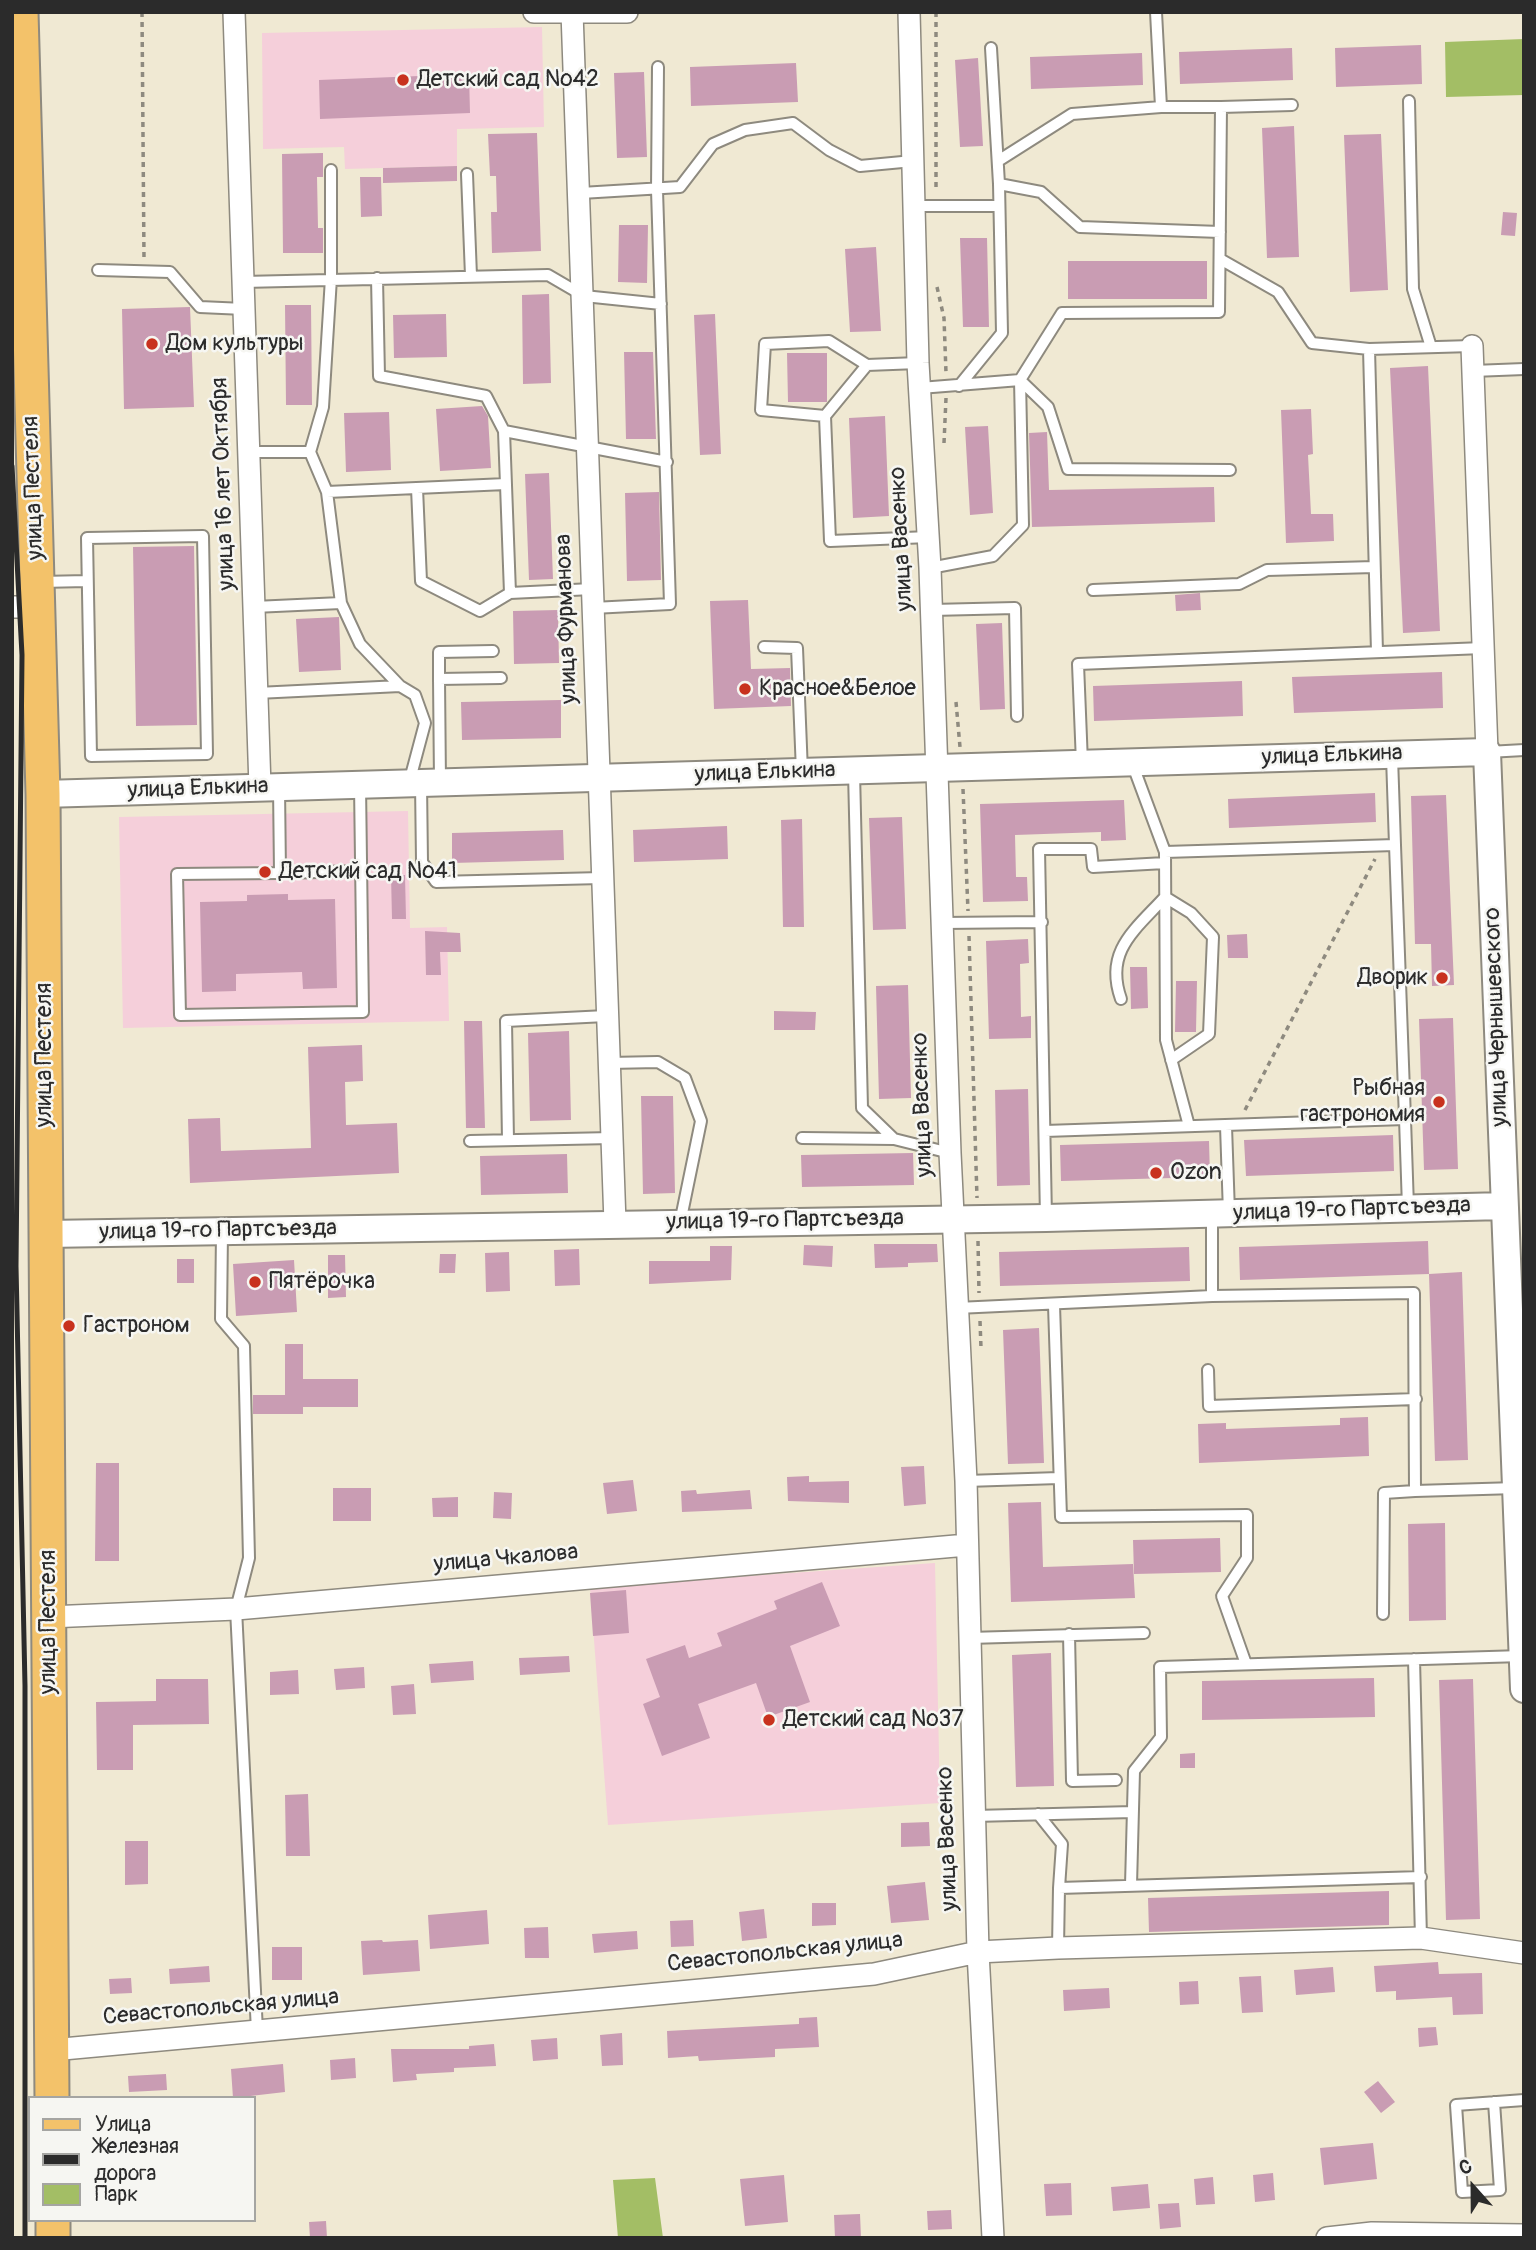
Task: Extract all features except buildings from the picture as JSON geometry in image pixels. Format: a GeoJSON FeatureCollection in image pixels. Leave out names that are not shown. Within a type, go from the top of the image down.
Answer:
{"type":"FeatureCollection","features":[{"type":"Feature","properties":{"kind":"main road","name":"улица Пестеля"},"geometry":{"type":"LineString","coordinates":[[21,12],[29,599],[43,794],[52,2096]]}},
{"type":"Feature","properties":{"kind":"street","name":"улица 16 лет Октября"},"geometry":{"type":"LineString","coordinates":[[234,12],[257,693],[269,787]]}},
{"type":"Feature","properties":{"kind":"street"},"geometry":{"type":"LineString","coordinates":[[534,12],[627,12]]}},
{"type":"Feature","properties":{"kind":"street","name":"улица Фурманова"},"geometry":{"type":"LineString","coordinates":[[572,12],[581,193],[592,598],[615,1223]]}},
{"type":"Feature","properties":{"kind":"street","name":"улица Васенко"},"geometry":{"type":"LineString","coordinates":[[909,12],[918,363],[932,610],[949,767],[942,923],[950,1153],[966,1218],[957,1308],[966,1480],[978,1952],[993,2238]]}},
{"type":"Feature","properties":{"kind":"street","name":"улица Чернышевского"},"geometry":{"type":"LineString","coordinates":[[1472,346],[1487,752],[1514,1205],[1516,1488],[1524,1689]]}},
{"type":"Feature","properties":{"kind":"street","name":"улица Елькина"},"geometry":{"type":"LineString","coordinates":[[43,794],[1487,752]]}},
{"type":"Feature","properties":{"kind":"street","name":"улица 19-го Партсъезда"},"geometry":{"type":"LineString","coordinates":[[46,1234],[1046,1218],[1514,1205]]}},
{"type":"Feature","properties":{"kind":"street","name":"улица Чкалова"},"geometry":{"type":"LineString","coordinates":[[49,1617],[236,1609],[967,1545]]}},
{"type":"Feature","properties":{"kind":"street","name":"Севастопольская улица"},"geometry":{"type":"LineString","coordinates":[[52,2050],[874,1973],[978,1952],[1421,1938],[1524,1953]]}},
{"type":"Feature","properties":{"kind":"street"},"geometry":{"type":"LineString","coordinates":[[1327,2238],[1372,2233],[1524,2235]]}},
{"type":"Feature","properties":{"kind":"lane"},"geometry":{"type":"LineString","coordinates":[[1156,12],[1161,107]]}},
{"type":"Feature","properties":{"kind":"lane"},"geometry":{"type":"LineString","coordinates":[[958,386],[1002,333],[999,184],[991,48]]}},
{"type":"Feature","properties":{"kind":"lane"},"geometry":{"type":"LineString","coordinates":[[417,488],[421,581],[480,611],[510,593],[670,604],[657,190],[658,67]]}},
{"type":"Feature","properties":{"kind":"lane"},"geometry":{"type":"LineString","coordinates":[[1409,101],[1413,289],[1432,347]]}},
{"type":"Feature","properties":{"kind":"lane"},"geometry":{"type":"LineString","coordinates":[[998,161],[1072,114],[1161,107],[1292,105]]}},
{"type":"Feature","properties":{"kind":"lane"},"geometry":{"type":"LineString","coordinates":[[930,568],[993,556],[1023,525],[1020,380],[1062,313],[1219,312],[1221,107]]}},
{"type":"Feature","properties":{"kind":"lane"},"geometry":{"type":"LineString","coordinates":[[581,193],[680,187],[713,144],[745,130],[793,123],[829,150],[860,166],[913,161]]}},
{"type":"Feature","properties":{"kind":"lane"},"geometry":{"type":"LineString","coordinates":[[331,170],[331,278],[323,407],[310,452],[327,492],[341,603],[360,645],[400,686],[415,695],[425,723],[422,862],[436,882],[602,878]]}},
{"type":"Feature","properties":{"kind":"lane"},"geometry":{"type":"LineString","coordinates":[[467,174],[471,276]]}},
{"type":"Feature","properties":{"kind":"lane"},"geometry":{"type":"LineString","coordinates":[[999,184],[1041,191],[1080,227],[1220,232]]}},
{"type":"Feature","properties":{"kind":"lane"},"geometry":{"type":"LineString","coordinates":[[914,206],[998,206]]}},
{"type":"Feature","properties":{"kind":"lane"},"geometry":{"type":"LineString","coordinates":[[1220,260],[1278,292],[1312,343],[1369,349],[1472,346]]}},
{"type":"Feature","properties":{"kind":"lane"},"geometry":{"type":"LineString","coordinates":[[99,270],[170,272],[200,307],[244,309]]}},
{"type":"Feature","properties":{"kind":"lane"},"geometry":{"type":"LineString","coordinates":[[243,282],[548,275],[584,296],[661,304]]}},
{"type":"Feature","properties":{"kind":"lane"},"geometry":{"type":"LineString","coordinates":[[377,278],[379,376],[486,396],[504,431],[510,593]]}},
{"type":"Feature","properties":{"kind":"lane"},"geometry":{"type":"LineString","coordinates":[[825,416],[761,410],[765,344],[829,341],[867,365],[918,363]]}},
{"type":"Feature","properties":{"kind":"lane"},"geometry":{"type":"LineString","coordinates":[[1369,349],[1377,652]]}},
{"type":"Feature","properties":{"kind":"lane"},"geometry":{"type":"LineString","coordinates":[[867,365],[825,416],[830,541],[929,537]]}},
{"type":"Feature","properties":{"kind":"lane"},"geometry":{"type":"LineString","coordinates":[[1473,371],[1524,369]]}},
{"type":"Feature","properties":{"kind":"lane"},"geometry":{"type":"LineString","coordinates":[[920,388],[1020,380],[1048,407],[1068,469],[1230,470]]}},
{"type":"Feature","properties":{"kind":"lane"},"geometry":{"type":"LineString","coordinates":[[504,431],[667,462]]}},
{"type":"Feature","properties":{"kind":"lane"},"geometry":{"type":"LineString","coordinates":[[249,452],[310,452]]}},
{"type":"Feature","properties":{"kind":"lane"},"geometry":{"type":"LineString","coordinates":[[327,492],[506,484]]}},
{"type":"Feature","properties":{"kind":"lane"},"geometry":{"type":"LineString","coordinates":[[203,536],[207,754],[91,756],[87,581],[86,538],[203,536]]}},
{"type":"Feature","properties":{"kind":"lane"},"geometry":{"type":"LineString","coordinates":[[1093,590],[1239,584],[1267,570],[1374,567]]}},
{"type":"Feature","properties":{"kind":"lane"},"geometry":{"type":"LineString","coordinates":[[29,599],[87,581]]}},
{"type":"Feature","properties":{"kind":"lane"},"geometry":{"type":"LineString","coordinates":[[254,607],[341,603]]}},
{"type":"Feature","properties":{"kind":"lane"},"geometry":{"type":"LineString","coordinates":[[932,610],[1015,608],[1017,716]]}},
{"type":"Feature","properties":{"kind":"lane"},"geometry":{"type":"LineString","coordinates":[[764,647],[797,648],[802,772]]}},
{"type":"Feature","properties":{"kind":"lane"},"geometry":{"type":"LineString","coordinates":[[1082,763],[1078,664],[1483,648]]}},
{"type":"Feature","properties":{"kind":"lane"},"geometry":{"type":"LineString","coordinates":[[424,783],[439,679],[439,652],[493,651]]}},
{"type":"Feature","properties":{"kind":"lane"},"geometry":{"type":"LineString","coordinates":[[439,679],[501,678]]}},
{"type":"Feature","properties":{"kind":"lane"},"geometry":{"type":"LineString","coordinates":[[257,693],[400,686]]}},
{"type":"Feature","properties":{"kind":"lane"},"geometry":{"type":"LineString","coordinates":[[1487,752],[1524,750]]}},
{"type":"Feature","properties":{"kind":"lane"},"geometry":{"type":"LineString","coordinates":[[1392,754],[1408,1208]]}},
{"type":"Feature","properties":{"kind":"lane"},"geometry":{"type":"LineString","coordinates":[[1131,762],[1165,858],[1166,1040],[1189,1126]]}},
{"type":"Feature","properties":{"kind":"lane"},"geometry":{"type":"LineString","coordinates":[[854,770],[862,1108],[894,1139]]}},
{"type":"Feature","properties":{"kind":"lane"},"geometry":{"type":"LineString","coordinates":[[360,785],[363,1012],[180,1015],[177,874],[360,871]]}},
{"type":"Feature","properties":{"kind":"lane"},"geometry":{"type":"LineString","coordinates":[[269,787],[280,873]]}},
{"type":"Feature","properties":{"kind":"lane"},"geometry":{"type":"LineString","coordinates":[[1046,1218],[1039,849],[1091,849],[1093,867],[1165,858],[1395,845]]}},
{"type":"Feature","properties":{"kind":"lane"},"geometry":{"type":"LineString","coordinates":[[1121,999],[1114,979],[1121,945],[1165,898]]}},
{"type":"Feature","properties":{"kind":"lane"},"geometry":{"type":"LineString","coordinates":[[1165,898],[1191,913],[1213,937],[1209,1034],[1171,1060]]}},
{"type":"Feature","properties":{"kind":"lane"},"geometry":{"type":"LineString","coordinates":[[942,923],[1042,922]]}},
{"type":"Feature","properties":{"kind":"lane"},"geometry":{"type":"LineString","coordinates":[[508,1140],[506,1021],[606,1016]]}},
{"type":"Feature","properties":{"kind":"lane"},"geometry":{"type":"LineString","coordinates":[[609,1063],[658,1062],[685,1078],[701,1121],[680,1223]]}},
{"type":"Feature","properties":{"kind":"lane"},"geometry":{"type":"LineString","coordinates":[[1045,1131],[1405,1119]]}},
{"type":"Feature","properties":{"kind":"lane"},"geometry":{"type":"LineString","coordinates":[[1212,1296],[1232,1125]]}},
{"type":"Feature","properties":{"kind":"lane"},"geometry":{"type":"LineString","coordinates":[[470,1141],[612,1138]]}},
{"type":"Feature","properties":{"kind":"lane"},"geometry":{"type":"LineString","coordinates":[[802,1138],[894,1139],[950,1153]]}},
{"type":"Feature","properties":{"kind":"lane"},"geometry":{"type":"LineString","coordinates":[[222,1232],[221,1319],[244,1346],[248,1558],[236,1609],[257,2031]]}},
{"type":"Feature","properties":{"kind":"lane"},"geometry":{"type":"LineString","coordinates":[[957,1308],[1212,1296],[1414,1293],[1415,1491]]}},
{"type":"Feature","properties":{"kind":"lane"},"geometry":{"type":"LineString","coordinates":[[1054,1305],[1061,1517],[1247,1515],[1247,1559],[1222,1596],[1246,1664]]}},
{"type":"Feature","properties":{"kind":"lane"},"geometry":{"type":"LineString","coordinates":[[1208,1370],[1209,1406],[1416,1399]]}},
{"type":"Feature","properties":{"kind":"lane"},"geometry":{"type":"LineString","coordinates":[[966,1480],[1059,1478]]}},
{"type":"Feature","properties":{"kind":"lane"},"geometry":{"type":"LineString","coordinates":[[1383,1614],[1384,1493],[1516,1488]]}},
{"type":"Feature","properties":{"kind":"lane"},"geometry":{"type":"LineString","coordinates":[[969,1638],[1144,1633]]}},
{"type":"Feature","properties":{"kind":"lane"},"geometry":{"type":"LineString","coordinates":[[1069,1634],[1072,1781],[1116,1780]]}},
{"type":"Feature","properties":{"kind":"lane"},"geometry":{"type":"LineString","coordinates":[[1131,1885],[1134,1771],[1161,1737],[1160,1667],[1522,1656]]}},
{"type":"Feature","properties":{"kind":"lane"},"geometry":{"type":"LineString","coordinates":[[1414,1659],[1421,1938]]}},
{"type":"Feature","properties":{"kind":"lane"},"geometry":{"type":"LineString","coordinates":[[974,1816],[1133,1812]]}},
{"type":"Feature","properties":{"kind":"lane"},"geometry":{"type":"LineString","coordinates":[[1038,1814],[1062,1844],[1058,1948]]}},
{"type":"Feature","properties":{"kind":"lane"},"geometry":{"type":"LineString","coordinates":[[1059,1888],[1420,1877]]}},
{"type":"Feature","properties":{"kind":"lane"},"geometry":{"type":"LineString","coordinates":[[1494,2102],[1500,2190],[1462,2192],[1456,2105],[1494,2102],[1524,2100]]}},
{"type":"Feature","properties":{"kind":"path"},"geometry":{"type":"LineString","coordinates":[[142,12],[144,271]]}},
{"type":"Feature","properties":{"kind":"path"},"geometry":{"type":"LineString","coordinates":[[936,12],[936,207]]}},
{"type":"Feature","properties":{"kind":"path"},"geometry":{"type":"LineString","coordinates":[[936,281],[944,317],[944,456]]}},
{"type":"Feature","properties":{"kind":"path"},"geometry":{"type":"LineString","coordinates":[[956,701],[949,767],[969,923],[966,1218],[980,1307],[982,1360]]}},
{"type":"Feature","properties":{"kind":"path"},"geometry":{"type":"LineString","coordinates":[[1232,1125],[1382,845]]}},
{"type":"Feature","properties":{"kind":"shaded area","name":"Детский сад №42"},"geometry":{"type":"Polygon","coordinates":[[[542,27],[544,127],[457,129],[457,166],[345,169],[344,147],[263,149],[262,33],[542,27]]]}},
{"type":"Feature","properties":{"kind":"shaded area","name":"Детский сад №41"},"geometry":{"type":"Polygon","coordinates":[[[408,811],[410,928],[447,927],[449,1021],[123,1028],[119,817],[408,811]]]}},
{"type":"Feature","properties":{"kind":"shaded area","name":"Детский сад №37"},"geometry":{"type":"Polygon","coordinates":[[[935,1563],[940,1803],[608,1825],[590,1587],[935,1563]]]}},
{"type":"Feature","properties":{"kind":"green space"},"geometry":{"type":"Polygon","coordinates":[[[1524,39],[1524,95],[1446,97],[1445,42],[1524,39]]]}},
{"type":"Feature","properties":{"kind":"green space"},"geometry":{"type":"Polygon","coordinates":[[[655,2178],[663,2238],[618,2238],[613,2180],[655,2178]]]}},
{"type":"Feature","properties":{"kind":"railway"},"geometry":{"type":"LineString","coordinates":[[12,466],[22,655],[16,1266],[25,1686],[25,2238]]}},
{"type":"Feature","properties":{"kind":"place","name":"Детский сад №42"},"geometry":{"type":"Point","coordinates":[403,80]}},
{"type":"Feature","properties":{"kind":"place","name":"Дом культуры"},"geometry":{"type":"Point","coordinates":[152,344]}},
{"type":"Feature","properties":{"kind":"place","name":"Красное&Белое"},"geometry":{"type":"Point","coordinates":[745,689]}},
{"type":"Feature","properties":{"kind":"place","name":"Детский сад №41"},"geometry":{"type":"Point","coordinates":[265,872]}},
{"type":"Feature","properties":{"kind":"place","name":"Дворик"},"geometry":{"type":"Point","coordinates":[1442,978]}},
{"type":"Feature","properties":{"kind":"place","name":"Рыбная гастрономия"},"geometry":{"type":"Point","coordinates":[1439,1102]}},
{"type":"Feature","properties":{"kind":"place","name":"Ozon"},"geometry":{"type":"Point","coordinates":[1156,1173]}},
{"type":"Feature","properties":{"kind":"place","name":"Пятёрочка"},"geometry":{"type":"Point","coordinates":[255,1282]}},
{"type":"Feature","properties":{"kind":"place","name":"Гастроном"},"geometry":{"type":"Point","coordinates":[69,1326]}},
{"type":"Feature","properties":{"kind":"place","name":"Детский сад №37"},"geometry":{"type":"Point","coordinates":[769,1720]}}]}
